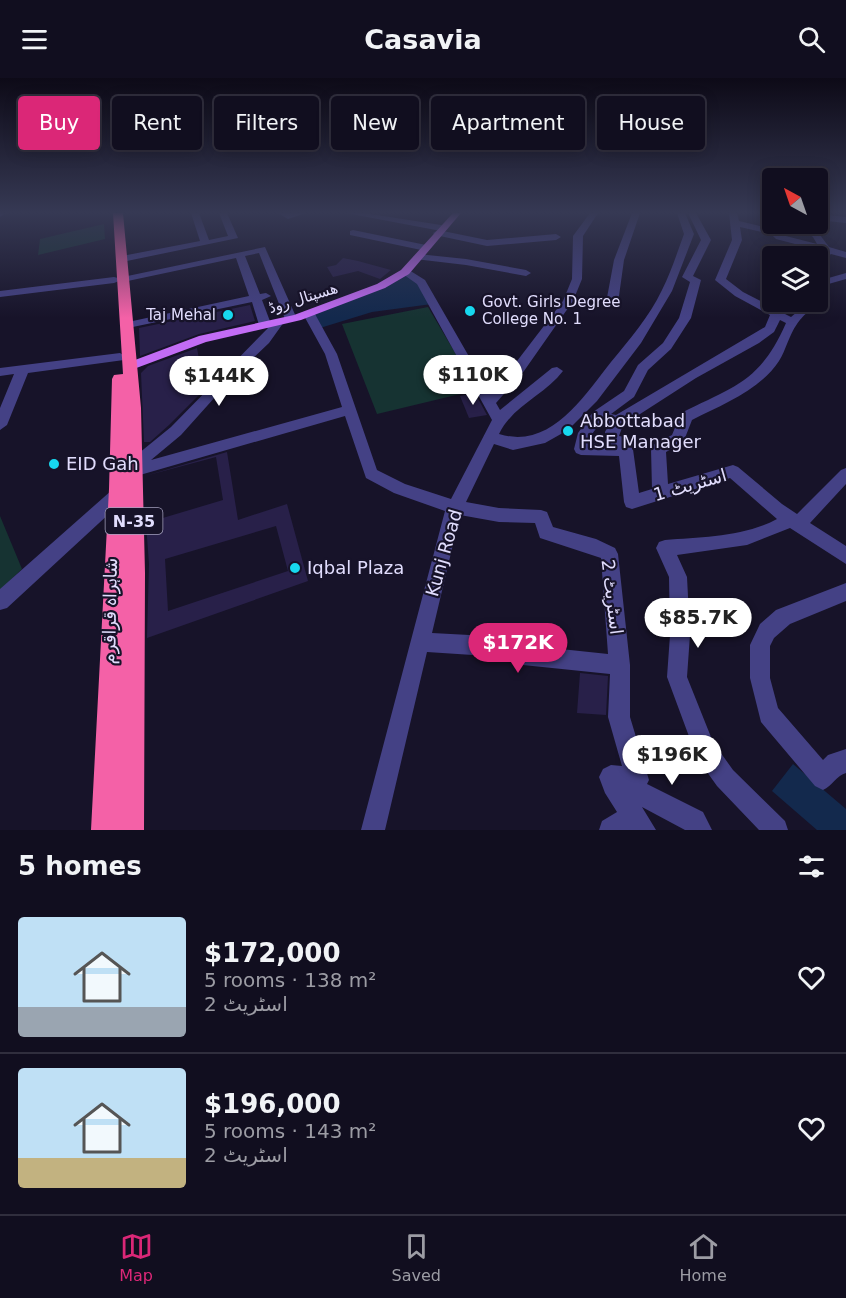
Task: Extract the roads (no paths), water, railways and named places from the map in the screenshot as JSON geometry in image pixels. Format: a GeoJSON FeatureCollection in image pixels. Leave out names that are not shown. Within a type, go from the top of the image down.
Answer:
{"type":"FeatureCollection","features":[{"type":"Feature","properties":{"kind":"highway","name":"شاہراہ قراقرم"},"geometry":{"type":"LineString","coordinates":[[115,248],[133,469],[129,830]]}},
{"type":"Feature","properties":{"kind":"highway","name":"شاہراہ قراقرم"},"geometry":{"type":"LineString","coordinates":[[106,830],[118,495],[128,325],[119,280],[121,248]]}},
{"type":"Feature","properties":{"kind":"main road","name":"ھسپتال روڈ"},"geometry":{"type":"LineString","coordinates":[[125,361],[203,339],[309,314],[363,295],[405,272],[425,248]]}},
{"type":"Feature","properties":{"kind":"street"},"geometry":{"type":"LineString","coordinates":[[122,259],[179,248]]}},
{"type":"Feature","properties":{"kind":"street"},"geometry":{"type":"LineString","coordinates":[[408,248],[526,273]]}},
{"type":"Feature","properties":{"kind":"street"},"geometry":{"type":"LineString","coordinates":[[489,403],[519,368],[568,301],[577,279],[578,248]]}},
{"type":"Feature","properties":{"kind":"street"},"geometry":{"type":"LineString","coordinates":[[612,303],[619,260],[623,248]]}},
{"type":"Feature","properties":{"kind":"street"},"geometry":{"type":"LineString","coordinates":[[490,437],[513,444],[540,439],[563,426],[592,398],[615,366],[638,340],[666,291],[683,248]]}},
{"type":"Feature","properties":{"kind":"street"},"geometry":{"type":"LineString","coordinates":[[702,248],[687,277],[696,280],[685,318],[667,346],[644,368],[629,394],[598,416],[585,433],[581,449],[626,450],[625,442],[612,441],[612,432],[618,421],[691,375],[755,340],[770,329],[778,312]]}},
{"type":"Feature","properties":{"kind":"street"},"geometry":{"type":"LineString","coordinates":[[734,248],[720,280],[724,285],[762,301]]}},
{"type":"Feature","properties":{"kind":"street"},"geometry":{"type":"LineString","coordinates":[[1,296],[119,280],[262,249],[279,293],[278,322],[265,340],[228,374],[176,431],[133,469]]}},
{"type":"Feature","properties":{"kind":"street"},"geometry":{"type":"LineString","coordinates":[[828,251],[846,255]]}},
{"type":"Feature","properties":{"kind":"street"},"geometry":{"type":"LineString","coordinates":[[240,254],[257,298],[278,322]]}},
{"type":"Feature","properties":{"kind":"street"},"geometry":{"type":"LineString","coordinates":[[405,272],[421,282],[499,420]]}},
{"type":"Feature","properties":{"kind":"street"},"geometry":{"type":"LineString","coordinates":[[828,281],[846,276]]}},
{"type":"Feature","properties":{"kind":"street"},"geometry":{"type":"LineString","coordinates":[[128,325],[279,293]]}},
{"type":"Feature","properties":{"kind":"street"},"geometry":{"type":"LineString","coordinates":[[783,312],[792,322]]}},
{"type":"Feature","properties":{"kind":"street"},"geometry":{"type":"LineString","coordinates":[[660,492],[658,448],[678,438],[686,417],[737,393],[763,375],[782,350],[792,322],[803,312]]}},
{"type":"Feature","properties":{"kind":"street"},"geometry":{"type":"LineString","coordinates":[[309,314],[331,354],[371,474],[383,481],[456,506]]}},
{"type":"Feature","properties":{"kind":"street"},"geometry":{"type":"LineString","coordinates":[[0,372],[125,361]]}},
{"type":"Feature","properties":{"kind":"street"},"geometry":{"type":"LineString","coordinates":[[0,425],[22,369]]}},
{"type":"Feature","properties":{"kind":"street","name":"Kunj Road"},"geometry":{"type":"LineString","coordinates":[[373,830],[450,518],[499,420],[518,401],[557,371]]}},
{"type":"Feature","properties":{"kind":"street"},"geometry":{"type":"LineString","coordinates":[[133,469],[350,410]]}},
{"type":"Feature","properties":{"kind":"street"},"geometry":{"type":"LineString","coordinates":[[598,416],[618,421]]}},
{"type":"Feature","properties":{"kind":"street","name":"اسٹریٹ 1"},"geometry":{"type":"LineString","coordinates":[[626,450],[632,502],[732,471],[795,521],[846,556]]}},
{"type":"Feature","properties":{"kind":"street"},"geometry":{"type":"LineString","coordinates":[[776,830],[725,778],[705,750],[677,677],[680,635],[678,577],[665,548],[736,540],[775,530],[795,521],[846,474]]}},
{"type":"Feature","properties":{"kind":"street"},"geometry":{"type":"LineString","coordinates":[[0,600],[118,495]]}},
{"type":"Feature","properties":{"kind":"street","name":"اسٹریٹ 2"},"geometry":{"type":"LineString","coordinates":[[456,506],[500,515],[522,514],[541,517],[546,533],[596,547],[609,554],[620,665],[619,717],[637,780],[612,777]]}},
{"type":"Feature","properties":{"kind":"street"},"geometry":{"type":"LineString","coordinates":[[846,592],[783,617],[767,631],[760,645],[760,678],[769,714],[824,778],[836,763],[846,761]]}},
{"type":"Feature","properties":{"kind":"street"},"geometry":{"type":"LineString","coordinates":[[419,642],[488,646],[523,655],[620,665]]}},
{"type":"Feature","properties":{"kind":"street"},"geometry":{"type":"LineString","coordinates":[[611,830],[639,823],[613,785],[612,777]]}},
{"type":"Feature","properties":{"kind":"street"},"geometry":{"type":"LineString","coordinates":[[612,777],[694,821],[700,830]]}},
{"type":"Feature","properties":{"kind":"water"},"geometry":{"type":"Polygon","coordinates":[[[404,274],[413,277],[432,304],[372,312],[320,328],[311,315],[404,274]]]}},
{"type":"Feature","properties":{"kind":"water"},"geometry":{"type":"Polygon","coordinates":[[[793,764],[846,809],[846,830],[817,830],[772,791],[793,764]]]}},
{"type":"Feature","properties":{"kind":"place","name":"Govt. Girls Degree College No. 1"},"geometry":{"type":"Point","coordinates":[470,311]}},
{"type":"Feature","properties":{"kind":"place","name":"Taj Mehal"},"geometry":{"type":"Point","coordinates":[228,315]}},
{"type":"Feature","properties":{"kind":"place","name":"Abbottabad HSE Manager"},"geometry":{"type":"Point","coordinates":[568,431]}},
{"type":"Feature","properties":{"kind":"place","name":"EID Gah"},"geometry":{"type":"Point","coordinates":[54,464]}},
{"type":"Feature","properties":{"kind":"place","name":"Iqbal Plaza"},"geometry":{"type":"Point","coordinates":[295,568]}}]}
